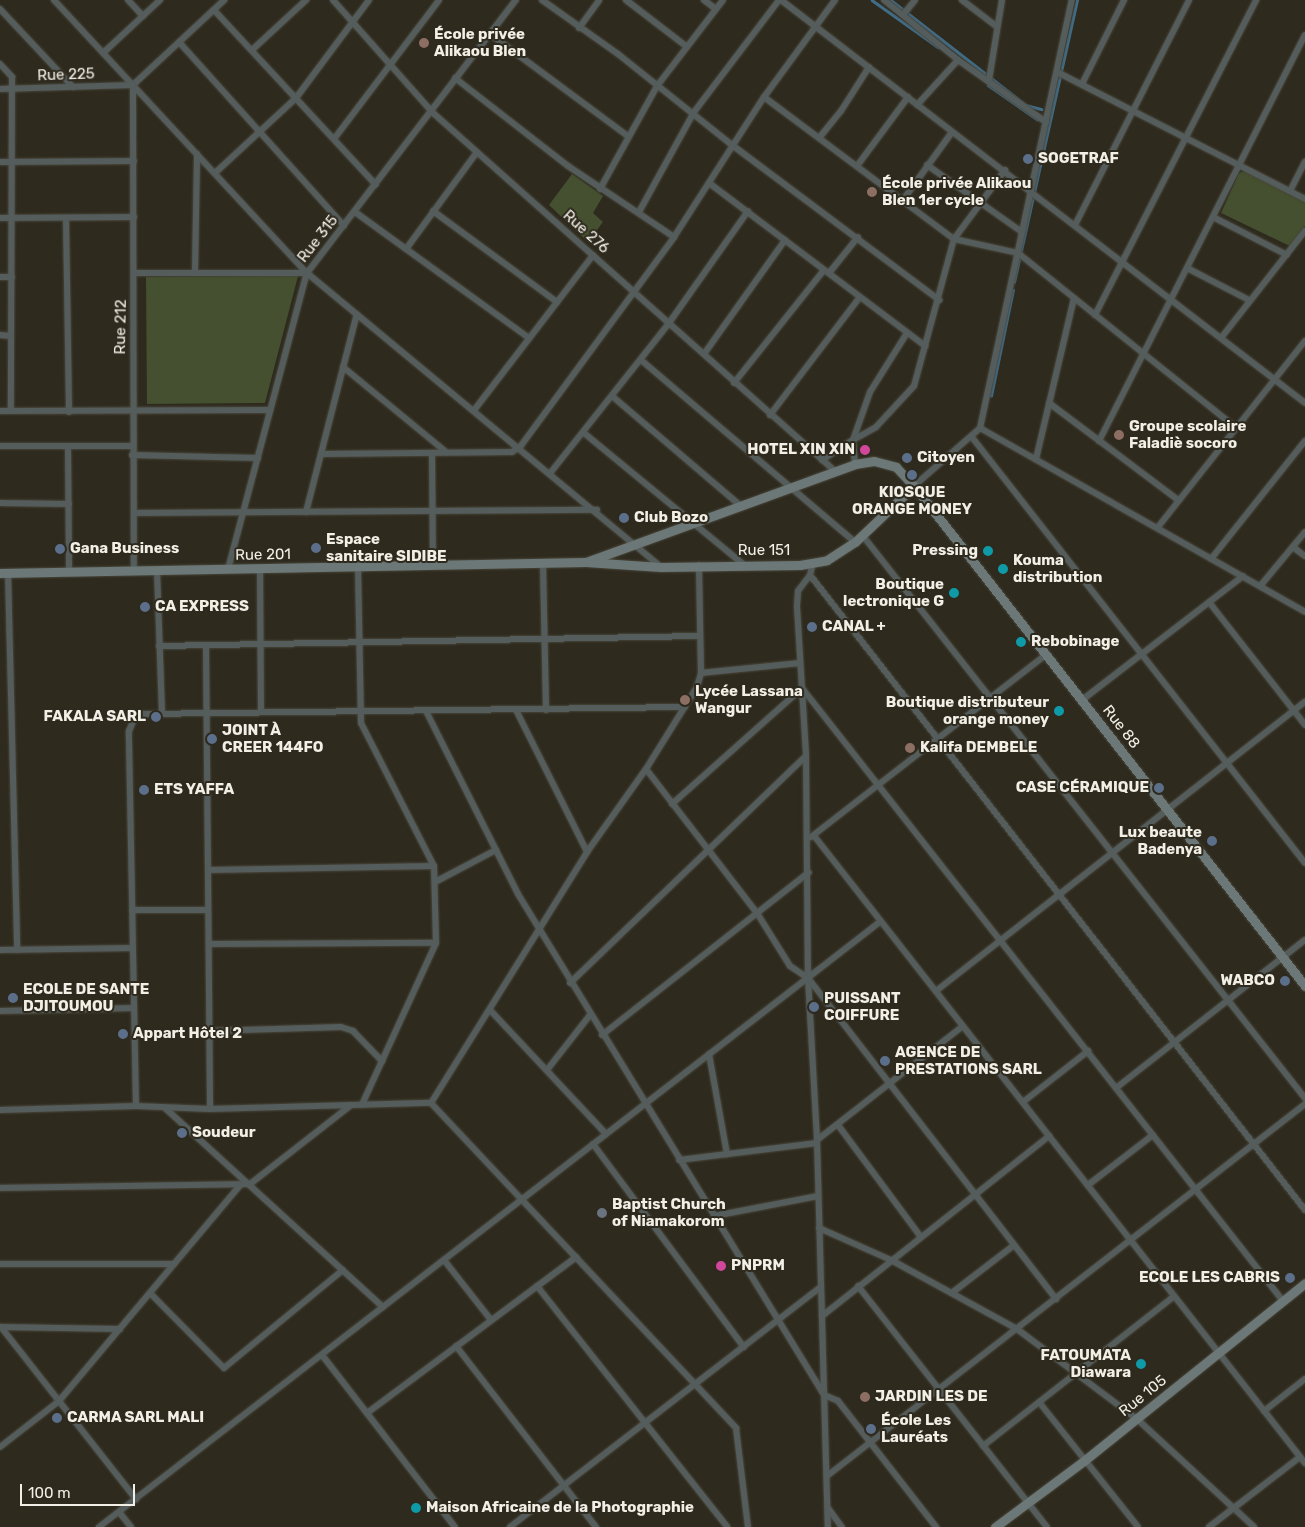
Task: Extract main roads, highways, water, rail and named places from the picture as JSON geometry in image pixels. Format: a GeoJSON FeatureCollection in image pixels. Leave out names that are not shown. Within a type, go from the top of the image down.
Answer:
{"type":"FeatureCollection","features":[{"type":"Feature","properties":{"kind":"main road","name":"Rue 88"},"geometry":{"type":"LineString","coordinates":[[586,562],[855,464],[874,461],[896,467],[914,486],[1047,654],[1305,986]]}},
{"type":"Feature","properties":{"kind":"main road","name":"Rue 151"},"geometry":{"type":"LineString","coordinates":[[586,562],[700,566],[813,563],[828,560],[859,539],[914,486]]}},
{"type":"Feature","properties":{"kind":"main road","name":"Rue 201"},"geometry":{"type":"LineString","coordinates":[[4,572],[586,562]]}},
{"type":"Feature","properties":{"kind":"main road","name":"Rue 105"},"geometry":{"type":"LineString","coordinates":[[995,1527],[1085,1460],[1305,1283]]}},
{"type":"Feature","properties":{"kind":"waterway"},"geometry":{"type":"LineString","coordinates":[[872,0],[938,47]]}},
{"type":"Feature","properties":{"kind":"waterway"},"geometry":{"type":"LineString","coordinates":[[891,0],[1026,105],[1041,109]]}},
{"type":"Feature","properties":{"kind":"waterway"},"geometry":{"type":"LineString","coordinates":[[1014,282],[1077,0]]}},
{"type":"Feature","properties":{"kind":"waterway"},"geometry":{"type":"LineString","coordinates":[[988,85],[1037,119]]}},
{"type":"Feature","properties":{"kind":"waterway"},"geometry":{"type":"LineString","coordinates":[[991,396],[1013,290]]}},
{"type":"Feature","properties":{"kind":"place","name":"École privée Alikaou Blen"},"geometry":{"type":"Point","coordinates":[424,43]}},
{"type":"Feature","properties":{"kind":"place","name":"SOGETRAF"},"geometry":{"type":"Point","coordinates":[1028,159]}},
{"type":"Feature","properties":{"kind":"place","name":"École privée Alikaou Blen 1er cycle"},"geometry":{"type":"Point","coordinates":[872,192]}},
{"type":"Feature","properties":{"kind":"place","name":"Groupe scolaire Faladiè socoro"},"geometry":{"type":"Point","coordinates":[1119,435]}},
{"type":"Feature","properties":{"kind":"place","name":"HOTEL XIN XIN"},"geometry":{"type":"Point","coordinates":[865,450]}},
{"type":"Feature","properties":{"kind":"place","name":"Citoyen"},"geometry":{"type":"Point","coordinates":[907,458]}},
{"type":"Feature","properties":{"kind":"place","name":"KIOSQUE ORANGE MONEY"},"geometry":{"type":"Point","coordinates":[912,475]}},
{"type":"Feature","properties":{"kind":"place","name":"Club Bozo"},"geometry":{"type":"Point","coordinates":[624,518]}},
{"type":"Feature","properties":{"kind":"place","name":"Espace sanitaire SIDIBE"},"geometry":{"type":"Point","coordinates":[316,548]}},
{"type":"Feature","properties":{"kind":"place","name":"Gana Business"},"geometry":{"type":"Point","coordinates":[60,549]}},
{"type":"Feature","properties":{"kind":"place","name":"Pressing"},"geometry":{"type":"Point","coordinates":[988,551]}},
{"type":"Feature","properties":{"kind":"place","name":"Kouma distribution"},"geometry":{"type":"Point","coordinates":[1003,569]}},
{"type":"Feature","properties":{"kind":"place","name":"Boutique lectronique G"},"geometry":{"type":"Point","coordinates":[954,593]}},
{"type":"Feature","properties":{"kind":"place","name":"CA EXPRESS"},"geometry":{"type":"Point","coordinates":[145,607]}},
{"type":"Feature","properties":{"kind":"place","name":"CANAL +"},"geometry":{"type":"Point","coordinates":[812,627]}},
{"type":"Feature","properties":{"kind":"place","name":"Rebobinage"},"geometry":{"type":"Point","coordinates":[1021,642]}},
{"type":"Feature","properties":{"kind":"place","name":"Lycée Lassana Wangur"},"geometry":{"type":"Point","coordinates":[685,700]}},
{"type":"Feature","properties":{"kind":"place","name":"Boutique distributeur orange money"},"geometry":{"type":"Point","coordinates":[1059,711]}},
{"type":"Feature","properties":{"kind":"place","name":"FAKALA SARL"},"geometry":{"type":"Point","coordinates":[156,717]}},
{"type":"Feature","properties":{"kind":"place","name":"JOINT À CREER 144FO"},"geometry":{"type":"Point","coordinates":[212,739]}},
{"type":"Feature","properties":{"kind":"place","name":"Kalifa DEMBELE"},"geometry":{"type":"Point","coordinates":[910,748]}},
{"type":"Feature","properties":{"kind":"place","name":"CASE CÉRAMIQUE"},"geometry":{"type":"Point","coordinates":[1159,788]}},
{"type":"Feature","properties":{"kind":"place","name":"ETS YAFFA"},"geometry":{"type":"Point","coordinates":[144,790]}},
{"type":"Feature","properties":{"kind":"place","name":"Lux beaute Badenya"},"geometry":{"type":"Point","coordinates":[1212,841]}},
{"type":"Feature","properties":{"kind":"place","name":"WABCO"},"geometry":{"type":"Point","coordinates":[1285,981]}},
{"type":"Feature","properties":{"kind":"place","name":"ECOLE DE SANTE DJITOUMOU"},"geometry":{"type":"Point","coordinates":[13,998]}},
{"type":"Feature","properties":{"kind":"place","name":"PUISSANT COIFFURE"},"geometry":{"type":"Point","coordinates":[814,1007]}},
{"type":"Feature","properties":{"kind":"place","name":"Appart Hôtel 2"},"geometry":{"type":"Point","coordinates":[123,1034]}},
{"type":"Feature","properties":{"kind":"place","name":"AGENCE DE PRESTATIONS SARL"},"geometry":{"type":"Point","coordinates":[885,1061]}},
{"type":"Feature","properties":{"kind":"place","name":"Soudeur"},"geometry":{"type":"Point","coordinates":[182,1133]}},
{"type":"Feature","properties":{"kind":"place","name":"Baptist Church of Niamakorom"},"geometry":{"type":"Point","coordinates":[602,1213]}},
{"type":"Feature","properties":{"kind":"place","name":"PNPRM"},"geometry":{"type":"Point","coordinates":[721,1266]}},
{"type":"Feature","properties":{"kind":"place","name":"ECOLE LES CABRIS"},"geometry":{"type":"Point","coordinates":[1290,1278]}},
{"type":"Feature","properties":{"kind":"place","name":"FATOUMATA Diawara"},"geometry":{"type":"Point","coordinates":[1141,1364]}},
{"type":"Feature","properties":{"kind":"place","name":"JARDIN LES DE"},"geometry":{"type":"Point","coordinates":[865,1397]}},
{"type":"Feature","properties":{"kind":"place","name":"CARMA SARL MALI"},"geometry":{"type":"Point","coordinates":[57,1418]}},
{"type":"Feature","properties":{"kind":"place","name":"École Les Lauréats"},"geometry":{"type":"Point","coordinates":[871,1429]}},
{"type":"Feature","properties":{"kind":"place","name":"Maison Africaine de la Photographie"},"geometry":{"type":"Point","coordinates":[416,1508]}}]}
